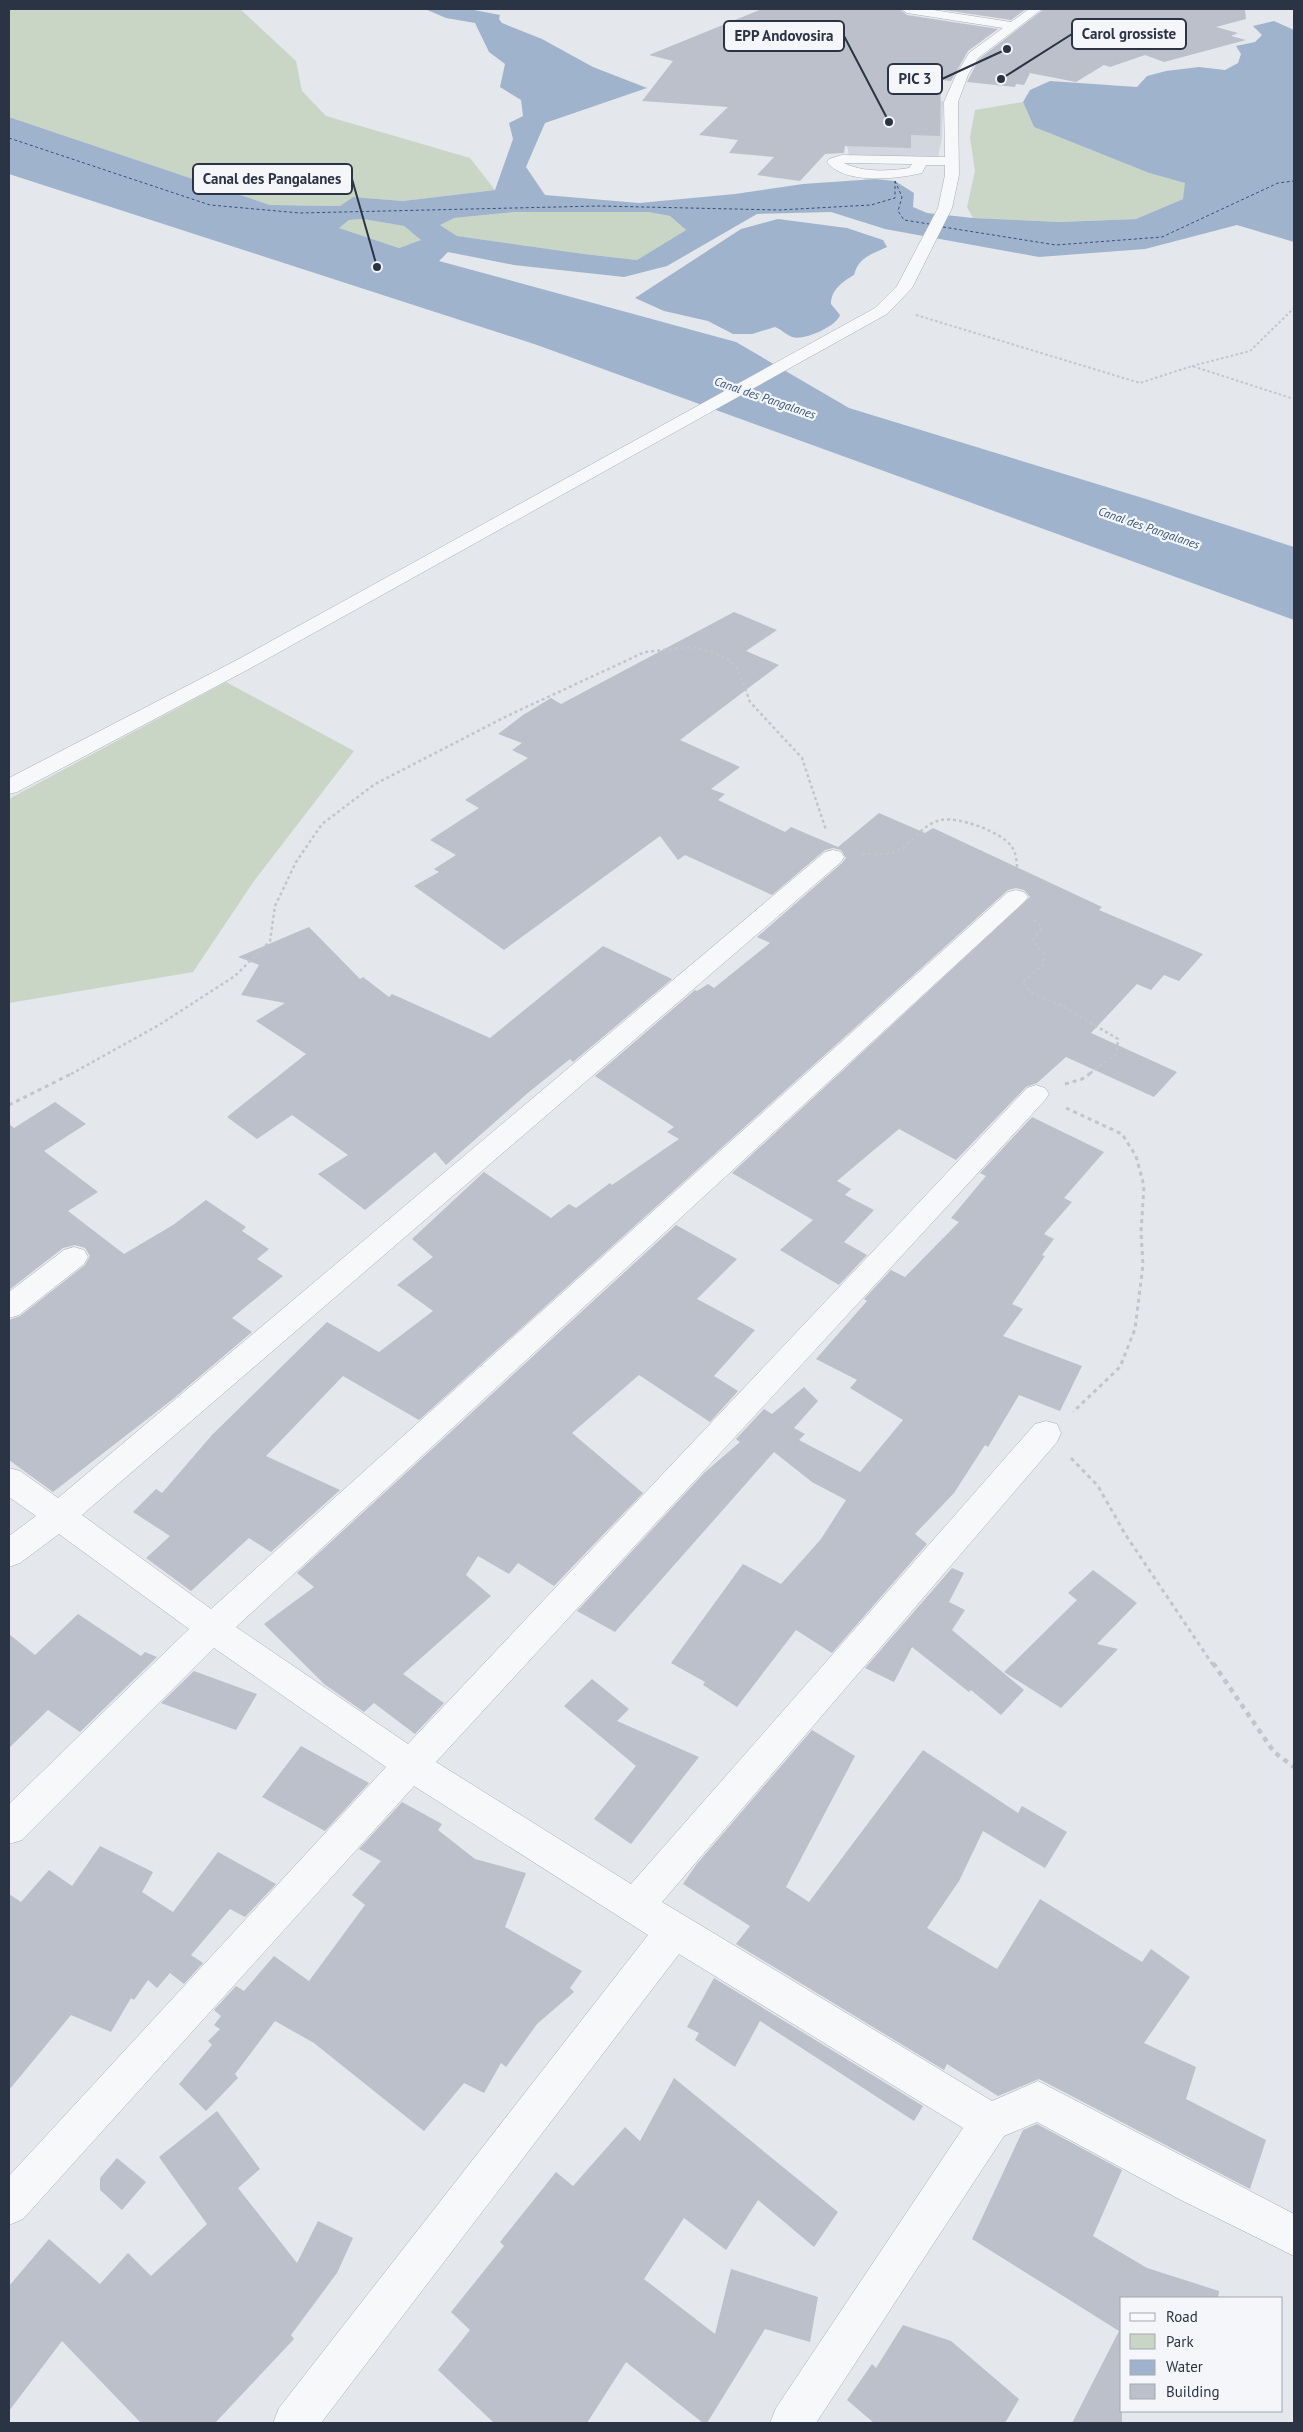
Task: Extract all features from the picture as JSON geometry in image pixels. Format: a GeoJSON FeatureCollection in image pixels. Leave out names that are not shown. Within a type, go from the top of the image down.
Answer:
{"type":"FeatureCollection","features":[{"type":"Feature","properties":{"kind":"street"},"geometry":{"type":"LineString","coordinates":[[907,9],[1012,26]]}},
{"type":"Feature","properties":{"kind":"street"},"geometry":{"type":"LineString","coordinates":[[9,787],[242,665],[685,422],[881,311],[904,288],[945,208],[952,175],[950,161],[951,102],[962,75],[973,56],[1036,9]]}},
{"type":"Feature","properties":{"kind":"street"},"geometry":{"type":"LineString","coordinates":[[920,161],[917,170],[906,174],[856,171],[838,167],[834,162],[842,159],[950,161]]}},
{"type":"Feature","properties":{"kind":"street"},"geometry":{"type":"LineString","coordinates":[[9,1554],[59,1516],[833,857]]}},
{"type":"Feature","properties":{"kind":"street"},"geometry":{"type":"LineString","coordinates":[[9,1828],[212,1628],[1016,897]]}},
{"type":"Feature","properties":{"kind":"street"},"geometry":{"type":"LineString","coordinates":[[9,2205],[411,1765],[1036,1094]]}},
{"type":"Feature","properties":{"kind":"street"},"geometry":{"type":"LineString","coordinates":[[9,1306],[74,1257]]}},
{"type":"Feature","properties":{"kind":"street"},"geometry":{"type":"LineString","coordinates":[[635,1906],[1046,1433]]}},
{"type":"Feature","properties":{"kind":"street"},"geometry":{"type":"LineString","coordinates":[[9,1480],[212,1628],[411,1765],[674,1931],[990,2122]]}},
{"type":"Feature","properties":{"kind":"street"},"geometry":{"type":"LineString","coordinates":[[294,2423],[674,1931]]}},
{"type":"Feature","properties":{"kind":"street"},"geometry":{"type":"LineString","coordinates":[[791,2423],[990,2122],[1038,2101],[1193,2185],[1294,2236]]}},
{"type":"Feature","properties":{"kind":"path"},"geometry":{"type":"LineString","coordinates":[[881,311],[912,314],[1140,383],[1192,366],[1250,351],[1294,308]]}},
{"type":"Feature","properties":{"kind":"path"},"geometry":{"type":"LineString","coordinates":[[1192,366],[1294,400]]}},
{"type":"Feature","properties":{"kind":"shaded area"},"geometry":{"type":"Polygon","coordinates":[[[923,100],[943,101],[942,138],[938,157],[849,157],[848,149],[836,128],[923,100]]]}},
{"type":"Feature","properties":{"kind":"green space"},"geometry":{"type":"Polygon","coordinates":[[[9,9],[240,9],[296,61],[302,91],[326,116],[470,158],[495,190],[403,201],[353,197],[340,206],[270,205],[9,117],[9,9]]]}},
{"type":"Feature","properties":{"kind":"green space"},"geometry":{"type":"Polygon","coordinates":[[[1023,102],[1034,127],[1149,173],[1186,183],[1183,199],[1136,219],[1060,222],[973,218],[967,207],[975,171],[970,137],[975,110],[1023,102]]]}},
{"type":"Feature","properties":{"kind":"green space"},"geometry":{"type":"Polygon","coordinates":[[[515,212],[648,212],[670,216],[686,230],[637,260],[456,236],[439,224],[454,218],[515,212]]]}},
{"type":"Feature","properties":{"kind":"green space"},"geometry":{"type":"Polygon","coordinates":[[[363,219],[404,226],[422,240],[399,248],[338,228],[349,220],[363,219]]]}},
{"type":"Feature","properties":{"kind":"green space"},"geometry":{"type":"Polygon","coordinates":[[[226,682],[354,751],[254,881],[193,972],[9,1003],[9,799],[226,682]]]}},
{"type":"Feature","properties":{"kind":"water"},"geometry":{"type":"Polygon","coordinates":[[[425,9],[469,9],[500,15],[499,19],[502,23],[542,39],[593,67],[647,88],[545,123],[526,167],[545,195],[639,203],[735,194],[803,184],[875,179],[895,181],[914,193],[913,207],[927,213],[973,218],[1060,222],[1136,219],[1183,199],[1185,183],[1149,173],[1034,127],[1023,102],[1030,90],[1050,81],[1137,87],[1147,76],[1166,71],[1199,67],[1225,70],[1238,63],[1241,54],[1236,46],[1255,42],[1262,35],[1253,26],[1274,21],[1294,30],[1294,242],[1237,225],[1145,249],[1039,257],[885,229],[831,212],[757,214],[667,266],[624,277],[514,265],[448,252],[439,261],[736,342],[849,408],[1146,499],[1294,547],[1294,620],[537,345],[9,174],[9,117],[270,205],[340,206],[353,197],[403,201],[495,190],[513,139],[509,123],[523,116],[521,100],[500,87],[505,64],[489,52],[475,23],[446,18],[425,9]],[[515,212],[454,218],[440,225],[457,236],[637,260],[686,230],[670,216],[648,212],[515,212]],[[363,219],[349,220],[339,228],[399,248],[421,240],[404,226],[363,219]]]}},
{"type":"Feature","properties":{"kind":"water"},"geometry":{"type":"Polygon","coordinates":[[[778,219],[847,228],[883,240],[887,247],[862,260],[854,275],[835,291],[831,304],[840,315],[837,320],[819,332],[797,338],[775,327],[752,334],[733,334],[708,321],[664,311],[635,298],[741,229],[778,219]]]}},
{"type":"Feature","properties":{"kind":"building"},"geometry":{"type":"Polygon","coordinates":[[[762,9],[899,9],[907,15],[998,29],[968,51],[951,81],[941,80],[940,136],[911,135],[911,148],[845,146],[844,153],[825,154],[800,181],[757,175],[774,157],[729,153],[738,140],[699,135],[728,107],[642,101],[673,61],[649,55],[762,9]]]}},
{"type":"Feature","properties":{"kind":"building"},"geometry":{"type":"Polygon","coordinates":[[[938,9],[1026,9],[1011,20],[938,9]]]}},
{"type":"Feature","properties":{"kind":"building"},"geometry":{"type":"Polygon","coordinates":[[[1044,9],[1245,9],[1246,19],[1216,27],[1238,33],[1231,36],[1246,40],[1164,62],[1145,55],[1110,67],[1104,65],[1076,82],[1030,73],[1024,85],[1016,84],[1015,87],[967,82],[979,59],[1044,9]]]}},
{"type":"Feature","properties":{"kind":"building"},"geometry":{"type":"Polygon","coordinates":[[[734,612],[777,630],[746,651],[779,665],[680,740],[740,767],[711,789],[725,794],[718,800],[785,832],[791,827],[838,847],[879,813],[925,833],[933,828],[1102,907],[1099,910],[1203,954],[1179,981],[1164,975],[1151,990],[1137,984],[1091,1033],[1177,1072],[1154,1097],[1066,1057],[1037,1083],[1026,1087],[956,1160],[899,1129],[837,1181],[851,1189],[845,1195],[874,1210],[844,1242],[867,1255],[839,1285],[780,1250],[813,1220],[732,1173],[1030,897],[1024,890],[1016,888],[1008,890],[419,1420],[343,1376],[266,1456],[340,1490],[271,1552],[249,1538],[191,1591],[146,1558],[170,1536],[133,1512],[156,1489],[162,1493],[212,1435],[327,1322],[379,1352],[433,1311],[397,1285],[433,1257],[412,1239],[484,1172],[551,1218],[569,1204],[576,1208],[610,1183],[612,1185],[679,1139],[667,1132],[674,1127],[595,1076],[695,990],[697,991],[708,984],[714,988],[770,943],[757,937],[846,858],[841,850],[833,848],[825,850],[772,895],[685,855],[678,860],[660,836],[504,950],[414,886],[439,872],[434,869],[456,855],[430,840],[479,808],[465,800],[528,758],[512,750],[522,743],[498,734],[523,715],[551,698],[561,704],[734,612]]]}},
{"type":"Feature","properties":{"kind":"building"},"geometry":{"type":"Polygon","coordinates":[[[309,927],[360,979],[363,977],[389,997],[392,994],[490,1038],[603,946],[672,979],[573,1062],[570,1059],[529,1092],[446,1165],[435,1152],[365,1210],[318,1174],[348,1155],[292,1115],[257,1139],[227,1117],[306,1054],[256,1021],[285,1003],[241,995],[259,965],[238,957],[309,927]]]}},
{"type":"Feature","properties":{"kind":"building"},"geometry":{"type":"Polygon","coordinates":[[[55,1102],[86,1124],[44,1151],[98,1192],[68,1211],[124,1254],[173,1225],[206,1200],[246,1227],[242,1231],[269,1249],[257,1259],[283,1276],[232,1318],[252,1332],[173,1399],[53,1492],[9,1460],[9,1320],[20,1316],[85,1265],[90,1256],[85,1248],[75,1245],[63,1248],[9,1290],[9,1124],[14,1128],[55,1102]]]}},
{"type":"Feature","properties":{"kind":"building"},"geometry":{"type":"Polygon","coordinates":[[[1032,1117],[1104,1152],[1064,1198],[1072,1202],[1044,1234],[1054,1239],[1042,1255],[1045,1256],[1012,1304],[1023,1309],[1003,1336],[1082,1366],[1060,1411],[1019,1395],[988,1447],[985,1445],[954,1493],[915,1534],[927,1544],[832,1653],[796,1630],[737,1707],[703,1685],[705,1682],[671,1663],[743,1564],[781,1584],[821,1539],[846,1500],[812,1482],[774,1452],[615,1632],[577,1611],[704,1473],[740,1442],[736,1439],[764,1409],[772,1414],[804,1387],[818,1401],[794,1428],[805,1434],[799,1440],[860,1472],[903,1420],[850,1388],[857,1380],[816,1359],[867,1301],[864,1299],[891,1270],[905,1277],[959,1222],[951,1218],[986,1176],[980,1173],[1032,1117]]]}},
{"type":"Feature","properties":{"kind":"building"},"geometry":{"type":"Polygon","coordinates":[[[676,1225],[737,1259],[697,1299],[755,1330],[714,1376],[738,1391],[710,1422],[639,1375],[572,1433],[643,1493],[554,1586],[518,1563],[509,1574],[478,1556],[466,1575],[491,1596],[403,1674],[444,1703],[415,1734],[374,1703],[364,1712],[324,1684],[264,1624],[314,1587],[297,1573],[676,1225]]]}},
{"type":"Feature","properties":{"kind":"building"},"geometry":{"type":"Polygon","coordinates":[[[952,1568],[964,1573],[949,1602],[965,1610],[952,1630],[1024,1690],[1001,1715],[971,1690],[969,1692],[912,1647],[894,1682],[865,1668],[952,1568]]]}},
{"type":"Feature","properties":{"kind":"building"},"geometry":{"type":"Polygon","coordinates":[[[1093,1570],[1137,1603],[1097,1644],[1118,1649],[1061,1708],[1004,1672],[1077,1600],[1068,1593],[1093,1570]]]}},
{"type":"Feature","properties":{"kind":"building"},"geometry":{"type":"Polygon","coordinates":[[[78,1614],[141,1656],[145,1652],[157,1657],[80,1732],[48,1710],[9,1748],[9,1634],[35,1655],[78,1614]]]}},
{"type":"Feature","properties":{"kind":"building"},"geometry":{"type":"Polygon","coordinates":[[[194,1671],[257,1694],[236,1730],[161,1703],[194,1671]]]}},
{"type":"Feature","properties":{"kind":"building"},"geometry":{"type":"Polygon","coordinates":[[[592,1679],[629,1709],[617,1721],[699,1757],[631,1844],[594,1819],[636,1766],[564,1706],[592,1679]]]}},
{"type":"Feature","properties":{"kind":"building"},"geometry":{"type":"Polygon","coordinates":[[[812,1730],[855,1756],[786,1887],[809,1902],[923,1750],[1018,1813],[1022,1806],[1067,1832],[1045,1868],[983,1831],[959,1881],[927,1928],[997,1969],[1040,1899],[1142,1962],[1151,1949],[1190,1977],[1144,2043],[1196,2067],[1186,2099],[1266,2140],[1250,2189],[1039,2079],[998,2096],[947,2064],[944,2070],[736,1944],[750,1926],[683,1884],[696,1865],[812,1730]]]}},
{"type":"Feature","properties":{"kind":"building"},"geometry":{"type":"Polygon","coordinates":[[[301,1746],[369,1783],[325,1831],[262,1797],[301,1746]]]}},
{"type":"Feature","properties":{"kind":"building"},"geometry":{"type":"Polygon","coordinates":[[[402,1802],[442,1824],[438,1830],[475,1859],[526,1873],[505,1927],[582,1971],[570,1988],[574,1992],[537,2024],[506,2067],[501,2063],[484,2093],[464,2083],[424,2131],[314,2043],[275,2021],[235,2074],[238,2078],[206,2111],[179,2084],[212,2045],[208,2041],[220,2029],[214,2025],[221,2016],[214,2010],[236,1986],[244,1991],[274,1956],[309,1981],[365,1905],[352,1895],[381,1861],[359,1849],[402,1802]]]}},
{"type":"Feature","properties":{"kind":"building"},"geometry":{"type":"Polygon","coordinates":[[[100,1846],[153,1872],[142,1892],[173,1912],[218,1852],[276,1884],[245,1917],[230,1909],[191,1955],[203,1963],[184,1984],[170,1973],[157,1988],[148,1980],[134,2000],[131,1998],[111,2032],[71,2015],[9,2090],[9,1894],[21,1902],[49,1870],[72,1886],[100,1846]]]}},
{"type":"Feature","properties":{"kind":"building"},"geometry":{"type":"Polygon","coordinates":[[[714,1978],[923,2106],[914,2121],[760,2021],[735,2067],[695,2040],[699,2033],[687,2027],[714,1978]]]}},
{"type":"Feature","properties":{"kind":"building"},"geometry":{"type":"Polygon","coordinates":[[[674,2078],[838,2212],[814,2247],[758,2200],[726,2250],[684,2218],[644,2279],[715,2334],[731,2269],[818,2297],[810,2342],[765,2329],[707,2423],[703,2423],[626,2362],[587,2423],[494,2423],[438,2370],[470,2330],[451,2312],[504,2246],[500,2242],[556,2172],[573,2186],[625,2127],[640,2141],[674,2078]]]}},
{"type":"Feature","properties":{"kind":"building"},"geometry":{"type":"Polygon","coordinates":[[[217,2111],[260,2169],[238,2188],[297,2263],[318,2221],[353,2238],[337,2273],[291,2335],[294,2339],[215,2423],[141,2423],[62,2341],[9,2411],[9,2286],[49,2239],[100,2284],[128,2253],[151,2276],[207,2224],[159,2157],[217,2111]]]}},
{"type":"Feature","properties":{"kind":"building"},"geometry":{"type":"Polygon","coordinates":[[[1037,2124],[1122,2170],[1093,2236],[1147,2268],[1219,2291],[1218,2297],[1120,2297],[1120,2412],[1122,2412],[1122,2423],[1072,2423],[1119,2331],[972,2239],[1023,2130],[1037,2124]]]}},
{"type":"Feature","properties":{"kind":"building"},"geometry":{"type":"Polygon","coordinates":[[[117,2158],[146,2182],[122,2210],[100,2190],[100,2178],[117,2158]]]}},
{"type":"Feature","properties":{"kind":"building"},"geometry":{"type":"Polygon","coordinates":[[[903,2325],[951,2341],[1019,2399],[1005,2423],[874,2423],[847,2400],[872,2364],[876,2368],[903,2325]]]}},
{"type":"Feature","properties":{"kind":"ferry route"},"geometry":{"type":"LineString","coordinates":[[9,138],[210,205],[300,213],[599,206],[779,210],[871,205],[895,198],[895,181],[902,197],[898,211],[904,220],[929,224]]}},
{"type":"Feature","properties":{"kind":"ferry route"},"geometry":{"type":"LineString","coordinates":[[943,227],[1056,245],[1162,237],[1278,183],[1294,181]]}},
{"type":"Feature","properties":{"kind":"place","name":"PIC 3"},"geometry":{"type":"Point","coordinates":[1007,49]}},
{"type":"Feature","properties":{"kind":"place","name":"Carol grossiste"},"geometry":{"type":"Point","coordinates":[1001,79]}},
{"type":"Feature","properties":{"kind":"place","name":"EPP Andovosira"},"geometry":{"type":"Point","coordinates":[889,122]}},
{"type":"Feature","properties":{"kind":"place","name":"Canal des Pangalanes"},"geometry":{"type":"Point","coordinates":[377,267]}}]}
